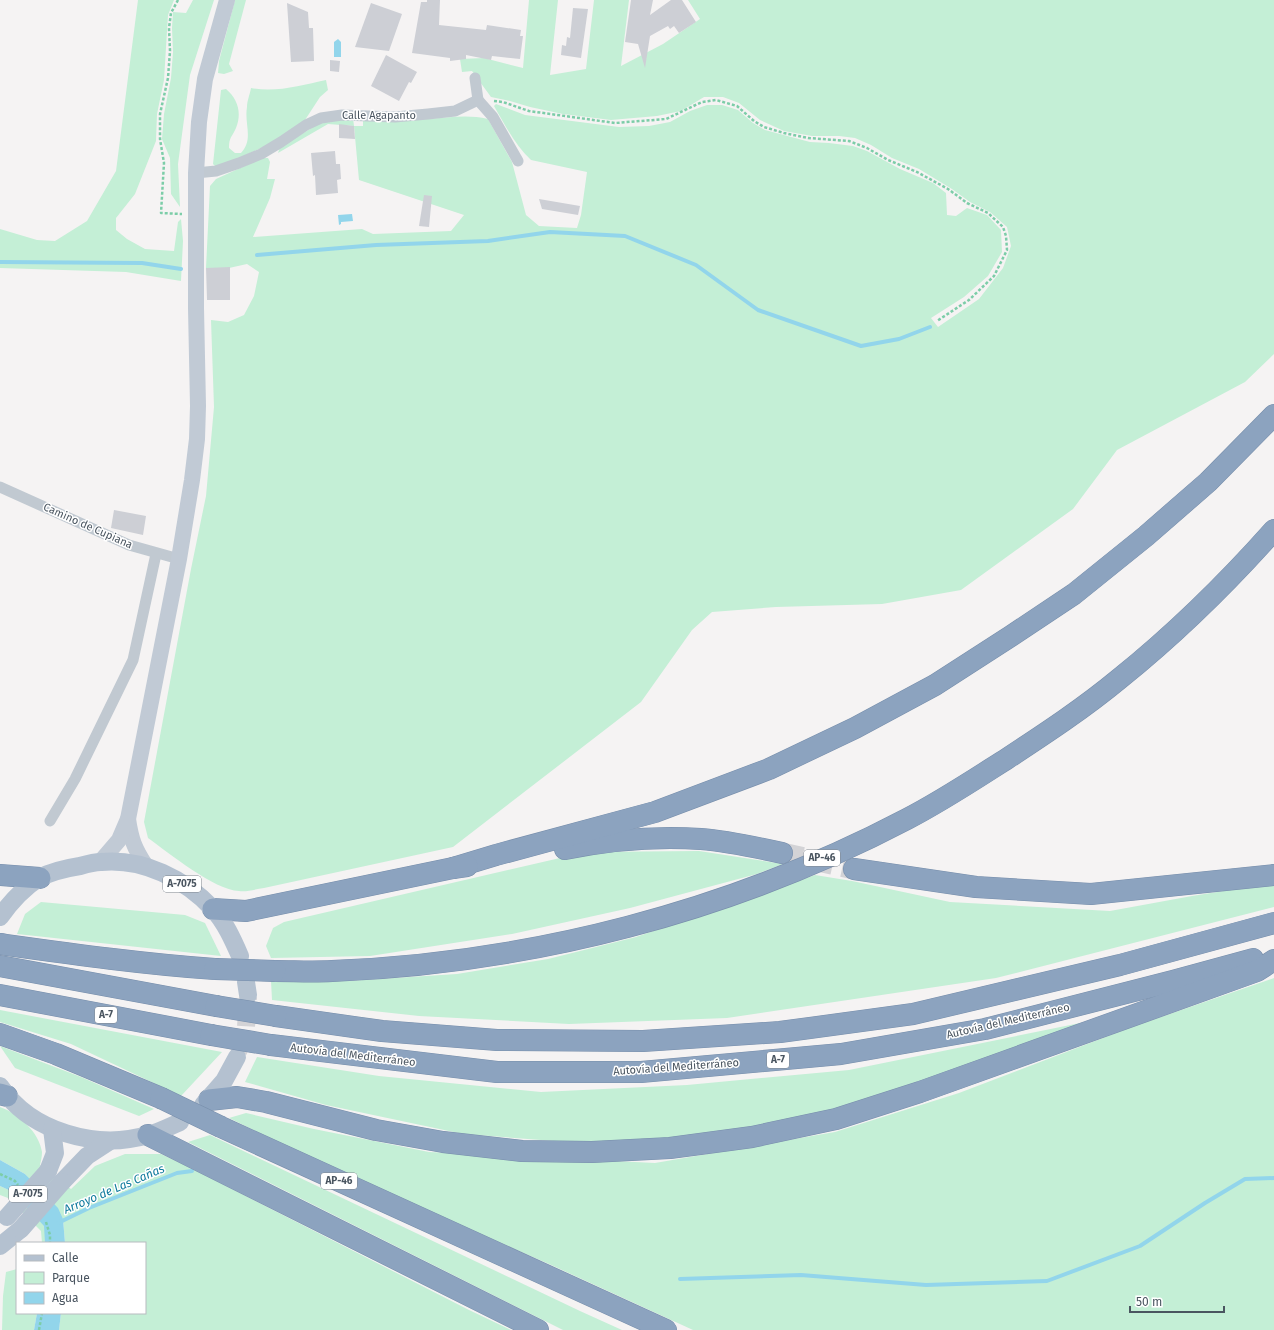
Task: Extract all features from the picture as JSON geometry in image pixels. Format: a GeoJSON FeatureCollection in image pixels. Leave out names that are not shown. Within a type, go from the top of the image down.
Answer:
{"type":"FeatureCollection","features":[{"type":"Feature","properties":{"kind":"highway"},"geometry":{"type":"LineString","coordinates":[[453,868],[496,854],[655,812],[769,769],[855,728],[935,685],[1080,589],[1146,536],[1208,482],[1274,415]]}},
{"type":"Feature","properties":{"kind":"highway","name":"AP-46"},"geometry":{"type":"LineString","coordinates":[[7,945],[155,964],[215,969],[330,971],[394,967],[457,960],[551,945],[642,923],[705,905],[765,883],[835,853],[906,819],[956,791],[1044,735],[1118,680],[1190,617],[1237,571],[1274,530]]}},
{"type":"Feature","properties":{"kind":"highway"},"geometry":{"type":"LineString","coordinates":[[213,909],[246,911],[453,868],[495,862],[585,845],[647,839],[701,839],[747,845],[782,852]]}},
{"type":"Feature","properties":{"kind":"highway"},"geometry":{"type":"LineString","coordinates":[[854,869],[976,887],[1091,894],[1274,875]]}},
{"type":"Feature","properties":{"kind":"highway"},"geometry":{"type":"LineString","coordinates":[[0,875],[40,878]]}},
{"type":"Feature","properties":{"kind":"highway"},"geometry":{"type":"LineString","coordinates":[[4,966],[216,1006],[382,1031],[497,1040],[643,1041],[780,1032],[913,1014],[1120,964],[1274,923]]}},
{"type":"Feature","properties":{"kind":"highway","name":"Autovía del Mediterráneo"},"geometry":{"type":"LineString","coordinates":[[0,995],[271,1045],[497,1072],[641,1072],[841,1054],[985,1029],[1173,981],[1274,953]]}},
{"type":"Feature","properties":{"kind":"highway"},"geometry":{"type":"LineString","coordinates":[[206,1103],[237,1097],[252,1099],[376,1130],[443,1142],[522,1151],[592,1152],[670,1148],[752,1137],[836,1119],[920,1092],[1257,971],[1274,960]]}},
{"type":"Feature","properties":{"kind":"highway","name":"AP-46"},"geometry":{"type":"LineString","coordinates":[[3,1035],[56,1054],[160,1098],[666,1330]]}},
{"type":"Feature","properties":{"kind":"highway"},"geometry":{"type":"LineString","coordinates":[[148,1135],[538,1330]]}},
{"type":"Feature","properties":{"kind":"main road"},"geometry":{"type":"LineString","coordinates":[[102,862],[119,840],[128,819],[179,559],[192,480],[197,439],[198,406],[196,173],[199,122],[205,79],[227,0]]}},
{"type":"Feature","properties":{"kind":"main road"},"geometry":{"type":"LineString","coordinates":[[128,819],[131,839],[146,866]]}},
{"type":"Feature","properties":{"kind":"main road","name":"A-7075"},"geometry":{"type":"LineString","coordinates":[[0,916],[14,899],[40,878],[66,869],[102,862],[124,862],[146,866],[165,873],[192,889],[213,909],[230,933],[240,956]]}},
{"type":"Feature","properties":{"kind":"main road"},"geometry":{"type":"LineString","coordinates":[[206,1103],[224,1081],[237,1057]]}},
{"type":"Feature","properties":{"kind":"main road","name":"A-7075"},"geometry":{"type":"LineString","coordinates":[[2,1092],[29,1115],[52,1129],[78,1137],[110,1141],[148,1135],[180,1122]]}},
{"type":"Feature","properties":{"kind":"main road","name":"A-7075"},"geometry":{"type":"LineString","coordinates":[[0,1246],[21,1230],[55,1176],[55,1152],[52,1129]]}},
{"type":"Feature","properties":{"kind":"main road","name":"A-7075"},"geometry":{"type":"LineString","coordinates":[[4,1220],[55,1176],[110,1141]]}},
{"type":"Feature","properties":{"kind":"street"},"geometry":{"type":"LineString","coordinates":[[475,78],[478,100],[493,117],[518,161]]}},
{"type":"Feature","properties":{"kind":"street","name":"Calle Agapanto"},"geometry":{"type":"LineString","coordinates":[[196,173],[216,171],[260,154],[306,125],[321,118],[342,115],[395,118],[454,111],[478,100]]}},
{"type":"Feature","properties":{"kind":"street","name":"Camino de Cupiana"},"geometry":{"type":"LineString","coordinates":[[0,486],[129,545],[156,554],[179,559]]}},
{"type":"Feature","properties":{"kind":"street"},"geometry":{"type":"LineString","coordinates":[[50,821],[76,779],[133,660],[156,554]]}},
{"type":"Feature","properties":{"kind":"path"},"geometry":{"type":"LineString","coordinates":[[178,0],[171,13],[168,78],[160,114],[160,139],[164,163],[161,213],[196,214]]}},
{"type":"Feature","properties":{"kind":"path"},"geometry":{"type":"LineString","coordinates":[[478,100],[503,102],[529,111],[615,123],[666,119],[702,102],[716,100],[737,106],[754,121],[764,126],[784,133],[808,138],[850,140],[888,160],[917,172],[948,189],[967,203],[988,213],[1003,226],[1006,236],[1007,250],[994,276],[969,300],[938,321]]}},
{"type":"Feature","properties":{"kind":"path"},"geometry":{"type":"LineString","coordinates":[[39,1330],[42,1314]]}},
{"type":"Feature","properties":{"kind":"green space"},"geometry":{"type":"Polygon","coordinates":[[[138,0],[174,0],[168,15],[164,80],[157,114],[156,141],[135,194],[116,218],[116,230],[127,239],[145,249],[174,251],[178,222],[181,219],[183,241],[181,281],[126,272],[0,268],[0,229],[37,240],[55,241],[87,221],[116,171],[138,0]]]}},
{"type":"Feature","properties":{"kind":"green space"},"geometry":{"type":"Polygon","coordinates":[[[193,0],[214,0],[190,75],[178,164],[180,207],[171,194],[170,158],[162,139],[164,114],[171,78],[173,52],[173,12],[186,13],[193,0]]]}},
{"type":"Feature","properties":{"kind":"green space"},"geometry":{"type":"Polygon","coordinates":[[[235,0],[246,0],[229,64],[233,71],[224,74],[218,73],[219,61],[235,0]]]}},
{"type":"Feature","properties":{"kind":"green space"},"geometry":{"type":"Polygon","coordinates":[[[529,0],[558,0],[550,75],[586,69],[594,0],[629,0],[621,66],[663,44],[700,19],[688,0],[1274,0],[1274,354],[1245,382],[1117,450],[1073,509],[961,590],[882,604],[776,607],[712,612],[692,630],[641,702],[453,847],[248,891],[229,889],[192,870],[148,838],[144,822],[206,496],[214,407],[211,320],[228,322],[244,315],[254,296],[259,272],[247,264],[229,268],[206,268],[210,186],[216,179],[262,158],[268,158],[270,162],[267,179],[275,179],[270,198],[253,237],[362,229],[373,234],[451,231],[464,215],[359,180],[354,126],[363,126],[363,119],[465,117],[488,119],[512,162],[526,215],[539,226],[577,228],[581,215],[587,172],[531,160],[520,148],[511,134],[494,106],[496,104],[525,115],[619,127],[649,126],[670,122],[690,111],[707,105],[722,105],[738,110],[753,123],[765,130],[810,142],[853,146],[867,151],[900,169],[933,183],[946,193],[947,215],[956,216],[967,208],[987,215],[1001,230],[1002,252],[988,276],[964,297],[931,318],[938,327],[979,299],[1003,268],[1011,246],[1007,227],[990,212],[970,202],[919,169],[892,158],[871,145],[855,138],[839,136],[812,136],[784,131],[760,120],[739,103],[723,97],[704,97],[681,111],[657,116],[611,120],[563,114],[530,107],[491,97],[472,71],[462,72],[460,59],[484,58],[523,68],[529,0]]]}},
{"type":"Feature","properties":{"kind":"green space"},"geometry":{"type":"Polygon","coordinates":[[[326,80],[328,90],[320,97],[305,120],[270,144],[217,168],[213,164],[221,90],[226,89],[230,93],[238,107],[238,122],[230,139],[229,148],[235,153],[241,153],[245,148],[248,137],[246,113],[251,88],[270,90],[326,80]]]}},
{"type":"Feature","properties":{"kind":"green space"},"geometry":{"type":"Polygon","coordinates":[[[353,118],[354,126],[328,124],[278,153],[280,147],[320,123],[353,118]]]}},
{"type":"Feature","properties":{"kind":"green space"},"geometry":{"type":"Polygon","coordinates":[[[699,851],[783,864],[757,874],[630,908],[512,934],[370,956],[271,958],[266,946],[273,928],[284,922],[586,852],[699,851]]]}},
{"type":"Feature","properties":{"kind":"green space"},"geometry":{"type":"Polygon","coordinates":[[[815,875],[852,881],[950,902],[1110,911],[1274,883],[1274,907],[996,978],[727,1018],[569,1024],[419,1016],[272,1000],[271,981],[347,981],[457,974],[548,959],[636,937],[815,875]]]}},
{"type":"Feature","properties":{"kind":"green space"},"geometry":{"type":"Polygon","coordinates":[[[41,902],[185,915],[205,923],[221,956],[17,934],[25,914],[41,902]]]}},
{"type":"Feature","properties":{"kind":"green space"},"geometry":{"type":"Polygon","coordinates":[[[1274,978],[1274,1330],[693,1330],[549,1264],[354,1179],[229,1118],[246,1113],[314,1129],[429,1152],[655,1163],[835,1132],[959,1093],[1129,1028],[1274,978]]]}},
{"type":"Feature","properties":{"kind":"green space"},"geometry":{"type":"Polygon","coordinates":[[[0,1010],[222,1052],[181,1096],[71,1044],[0,1022],[0,1010]]]}},
{"type":"Feature","properties":{"kind":"green space"},"geometry":{"type":"Polygon","coordinates":[[[1085,1022],[1007,1053],[862,1102],[741,1132],[607,1145],[463,1134],[326,1105],[245,1082],[257,1057],[379,1076],[541,1092],[687,1085],[849,1070],[1085,1022]]]}},
{"type":"Feature","properties":{"kind":"green space"},"geometry":{"type":"Polygon","coordinates":[[[0,1046],[81,1077],[154,1109],[139,1116],[15,1068],[0,1046]]]}},
{"type":"Feature","properties":{"kind":"green space"},"geometry":{"type":"Polygon","coordinates":[[[0,1107],[14,1114],[27,1125],[37,1138],[40,1145],[42,1152],[40,1165],[71,1189],[95,1166],[125,1154],[161,1154],[511,1330],[59,1330],[61,1314],[146,1314],[146,1242],[65,1242],[63,1219],[25,1174],[0,1160],[0,1107]]]}},
{"type":"Feature","properties":{"kind":"green space"},"geometry":{"type":"Polygon","coordinates":[[[210,1135],[622,1330],[563,1330],[188,1142],[210,1135]]]}},
{"type":"Feature","properties":{"kind":"green space"},"geometry":{"type":"Polygon","coordinates":[[[0,1186],[13,1192],[45,1226],[45,1242],[42,1242],[41,1231],[8,1198],[0,1195],[0,1186]]]}},
{"type":"Feature","properties":{"kind":"green space"},"geometry":{"type":"Polygon","coordinates":[[[16,1269],[16,1314],[37,1314],[34,1330],[2,1330],[3,1296],[6,1272],[16,1269]]]}},
{"type":"Feature","properties":{"kind":"water"},"geometry":{"type":"Polygon","coordinates":[[[338,39],[341,42],[341,57],[334,57],[334,42],[338,39]]]}},
{"type":"Feature","properties":{"kind":"water"},"geometry":{"type":"Polygon","coordinates":[[[352,214],[353,221],[341,222],[339,225],[338,215],[352,214]]]}},
{"type":"Feature","properties":{"kind":"water"},"geometry":{"type":"Polygon","coordinates":[[[0,1160],[25,1174],[58,1208],[63,1219],[65,1242],[45,1242],[44,1226],[13,1192],[0,1186],[0,1160]]]}},
{"type":"Feature","properties":{"kind":"water"},"geometry":{"type":"Polygon","coordinates":[[[37,1314],[61,1314],[59,1330],[34,1330],[37,1314]]]}},
{"type":"Feature","properties":{"kind":"building"},"geometry":{"type":"Polygon","coordinates":[[[427,0],[440,0],[439,25],[486,30],[487,25],[521,30],[520,36],[523,36],[520,59],[492,56],[491,60],[466,55],[466,59],[450,61],[450,58],[412,53],[421,2],[427,2],[427,0]]]}},
{"type":"Feature","properties":{"kind":"building"},"geometry":{"type":"Polygon","coordinates":[[[631,0],[653,0],[650,15],[671,0],[682,0],[696,22],[679,33],[674,26],[670,29],[668,26],[650,36],[645,68],[638,44],[625,42],[631,0]]]}},
{"type":"Feature","properties":{"kind":"building"},"geometry":{"type":"Polygon","coordinates":[[[287,3],[308,12],[309,28],[313,28],[314,61],[291,62],[287,3]]]}},
{"type":"Feature","properties":{"kind":"building"},"geometry":{"type":"Polygon","coordinates":[[[371,3],[402,14],[389,51],[355,47],[371,3]]]}},
{"type":"Feature","properties":{"kind":"building"},"geometry":{"type":"Polygon","coordinates":[[[573,8],[588,9],[581,58],[561,55],[562,45],[566,46],[567,37],[570,38],[573,8]]]}},
{"type":"Feature","properties":{"kind":"building"},"geometry":{"type":"Polygon","coordinates":[[[386,55],[417,72],[411,83],[409,82],[399,101],[371,86],[386,55]]]}},
{"type":"Feature","properties":{"kind":"building"},"geometry":{"type":"Polygon","coordinates":[[[330,60],[340,61],[339,72],[330,71],[330,60]]]}},
{"type":"Feature","properties":{"kind":"building"},"geometry":{"type":"Polygon","coordinates":[[[339,124],[354,126],[355,139],[339,138],[339,124]]]}},
{"type":"Feature","properties":{"kind":"building"},"geometry":{"type":"Polygon","coordinates":[[[335,151],[336,164],[340,164],[341,179],[337,180],[338,193],[316,195],[315,175],[313,176],[311,153],[335,151]]]}},
{"type":"Feature","properties":{"kind":"building"},"geometry":{"type":"Polygon","coordinates":[[[424,195],[432,196],[429,227],[419,226],[424,195]]]}},
{"type":"Feature","properties":{"kind":"building"},"geometry":{"type":"Polygon","coordinates":[[[539,199],[580,206],[578,215],[542,209],[539,199]]]}},
{"type":"Feature","properties":{"kind":"building"},"geometry":{"type":"Polygon","coordinates":[[[230,267],[230,300],[207,300],[206,268],[230,267]]]}},
{"type":"Feature","properties":{"kind":"building"},"geometry":{"type":"Polygon","coordinates":[[[114,510],[146,516],[143,535],[111,528],[114,510]]]}},
{"type":"Feature","properties":{"kind":"waterway"},"geometry":{"type":"LineString","coordinates":[[257,255],[376,245],[488,241],[550,232],[625,236],[696,265],[758,310],[861,346],[899,339],[930,327]]}},
{"type":"Feature","properties":{"kind":"waterway"},"geometry":{"type":"LineString","coordinates":[[0,262],[142,263],[181,269]]}},
{"type":"Feature","properties":{"kind":"waterway","name":"Arroyo de Las Cañas"},"geometry":{"type":"LineString","coordinates":[[58,1223],[89,1208],[177,1173],[192,1171]]}},
{"type":"Feature","properties":{"kind":"waterway"},"geometry":{"type":"LineString","coordinates":[[680,1279],[801,1275],[926,1285],[1047,1281],[1140,1246],[1205,1203],[1245,1179],[1274,1178]]}},
{"type":"Feature","properties":{"kind":"tunnel"},"geometry":{"type":"LineString","coordinates":[[782,853],[854,869]]}},
{"type":"Feature","properties":{"kind":"tunnel"},"geometry":{"type":"LineString","coordinates":[[238,1052],[246,1027],[248,997]]}}]}
